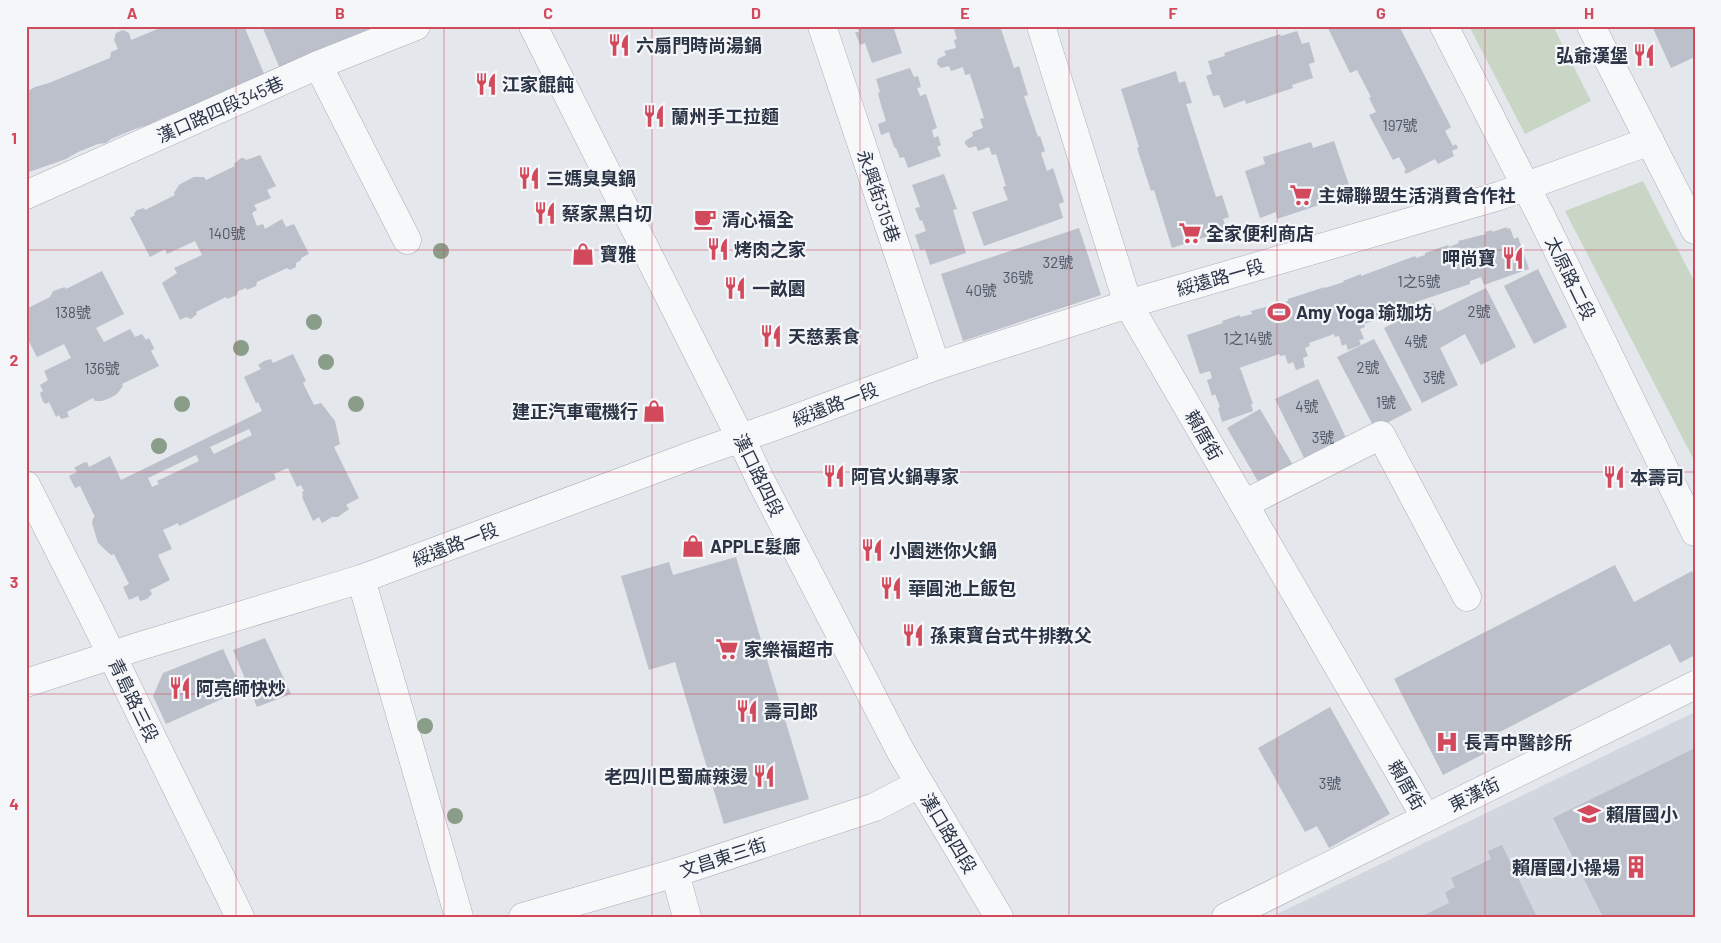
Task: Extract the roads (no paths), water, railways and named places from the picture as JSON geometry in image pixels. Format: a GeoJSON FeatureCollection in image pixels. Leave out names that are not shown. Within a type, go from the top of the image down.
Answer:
{"type":"FeatureCollection","features":[{"type":"Feature","properties":{"kind":"street","name":"漢口路四段345巷"},"geometry":{"type":"LineString","coordinates":[[26,195],[318,65],[416,26]]}},
{"type":"Feature","properties":{"kind":"street","name":"漢口路四段"},"geometry":{"type":"LineString","coordinates":[[533,26],[740,437],[760,482],[919,784],[999,917]]}},
{"type":"Feature","properties":{"kind":"street","name":"永興街315巷"},"geometry":{"type":"LineString","coordinates":[[822,26],[936,366]]}},
{"type":"Feature","properties":{"kind":"street","name":"賴厝街"},"geometry":{"type":"LineString","coordinates":[[1041,26],[1128,304],[1426,818]]}},
{"type":"Feature","properties":{"kind":"street","name":"太原路二段"},"geometry":{"type":"LineString","coordinates":[[1444,26],[1526,187],[1695,532]]}},
{"type":"Feature","properties":{"kind":"street"},"geometry":{"type":"LineString","coordinates":[[1591,26],[1695,230]]}},
{"type":"Feature","properties":{"kind":"street"},"geometry":{"type":"LineString","coordinates":[[318,65],[407,240]]}},
{"type":"Feature","properties":{"kind":"street","name":"綏遠路一段"},"geometry":{"type":"LineString","coordinates":[[26,683],[112,654],[361,579],[740,437],[789,421],[936,366],[1128,304],[1526,187],[1650,141]]}},
{"type":"Feature","properties":{"kind":"street"},"geometry":{"type":"LineString","coordinates":[[1244,504],[1382,436],[1467,597]]}},
{"type":"Feature","properties":{"kind":"street","name":"青島路三段"},"geometry":{"type":"LineString","coordinates":[[26,485],[112,654],[240,917]]}},
{"type":"Feature","properties":{"kind":"street"},"geometry":{"type":"LineString","coordinates":[[361,579],[459,917]]}},
{"type":"Feature","properties":{"kind":"street","name":"東漢街"},"geometry":{"type":"LineString","coordinates":[[1226,917],[1695,685]]}},
{"type":"Feature","properties":{"kind":"street","name":"文昌東三街"},"geometry":{"type":"LineString","coordinates":[[523,917],[676,873],[875,806],[919,784]]}},
{"type":"Feature","properties":{"kind":"street"},"geometry":{"type":"LineString","coordinates":[[676,873],[687,917]]}},
{"type":"Feature","properties":{"kind":"place","name":"六扇門時尚湯鍋"},"geometry":{"type":"Point","coordinates":[619,45]}},
{"type":"Feature","properties":{"kind":"place","name":"弘爺漢堡"},"geometry":{"type":"Point","coordinates":[1644,55]}},
{"type":"Feature","properties":{"kind":"place","name":"江家餛飩"},"geometry":{"type":"Point","coordinates":[486,84]}},
{"type":"Feature","properties":{"kind":"place","name":"蘭州手工拉麵"},"geometry":{"type":"Point","coordinates":[654,116]}},
{"type":"Feature","properties":{"kind":"place","name":"三媽臭臭鍋"},"geometry":{"type":"Point","coordinates":[529,178]}},
{"type":"Feature","properties":{"kind":"place","name":"主婦聯盟生活消費合作社"},"geometry":{"type":"Point","coordinates":[1301,195]}},
{"type":"Feature","properties":{"kind":"place","name":"蔡家黑白切"},"geometry":{"type":"Point","coordinates":[545,213]}},
{"type":"Feature","properties":{"kind":"place","name":"清心福全"},"geometry":{"type":"Point","coordinates":[705,219]}},
{"type":"Feature","properties":{"kind":"place","name":"全家便利商店"},"geometry":{"type":"Point","coordinates":[1190,233]}},
{"type":"Feature","properties":{"kind":"place","name":"烤肉之家"},"geometry":{"type":"Point","coordinates":[718,249]}},
{"type":"Feature","properties":{"kind":"place","name":"寶雅"},"geometry":{"type":"Point","coordinates":[583,254]}},
{"type":"Feature","properties":{"kind":"place","name":"呷尚寶"},"geometry":{"type":"Point","coordinates":[1513,258]}},
{"type":"Feature","properties":{"kind":"place","name":"一畝園"},"geometry":{"type":"Point","coordinates":[735,288]}},
{"type":"Feature","properties":{"kind":"place","name":"Amy Yoga 瑜珈坊"},"geometry":{"type":"Point","coordinates":[1279,312]}},
{"type":"Feature","properties":{"kind":"place","name":"天慈素食"},"geometry":{"type":"Point","coordinates":[771,336]}},
{"type":"Feature","properties":{"kind":"place","name":"建正汽車電機行"},"geometry":{"type":"Point","coordinates":[654,411]}},
{"type":"Feature","properties":{"kind":"place","name":"阿官火鍋專家"},"geometry":{"type":"Point","coordinates":[834,476]}},
{"type":"Feature","properties":{"kind":"place","name":"本壽司"},"geometry":{"type":"Point","coordinates":[1614,477]}},
{"type":"Feature","properties":{"kind":"place","name":"APPLE髮廊"},"geometry":{"type":"Point","coordinates":[693,546]}},
{"type":"Feature","properties":{"kind":"place","name":"小園迷你火鍋"},"geometry":{"type":"Point","coordinates":[872,550]}},
{"type":"Feature","properties":{"kind":"place","name":"華圓池上飯包"},"geometry":{"type":"Point","coordinates":[891,588]}},
{"type":"Feature","properties":{"kind":"place","name":"孫東寶台式牛排教父"},"geometry":{"type":"Point","coordinates":[913,635]}},
{"type":"Feature","properties":{"kind":"place","name":"家樂福超市"},"geometry":{"type":"Point","coordinates":[727,649]}},
{"type":"Feature","properties":{"kind":"place","name":"阿亮師快炒"},"geometry":{"type":"Point","coordinates":[180,688]}},
{"type":"Feature","properties":{"kind":"place","name":"壽司郎"},"geometry":{"type":"Point","coordinates":[747,711]}},
{"type":"Feature","properties":{"kind":"place","name":"長青中醫診所"},"geometry":{"type":"Point","coordinates":[1447,742]}},
{"type":"Feature","properties":{"kind":"place","name":"老四川巴蜀麻辣燙"},"geometry":{"type":"Point","coordinates":[764,776]}},
{"type":"Feature","properties":{"kind":"place","name":"賴厝國小"},"geometry":{"type":"Point","coordinates":[1589,814]}},
{"type":"Feature","properties":{"kind":"place","name":"賴厝國小操場"},"geometry":{"type":"Point","coordinates":[1636,867]}}]}
